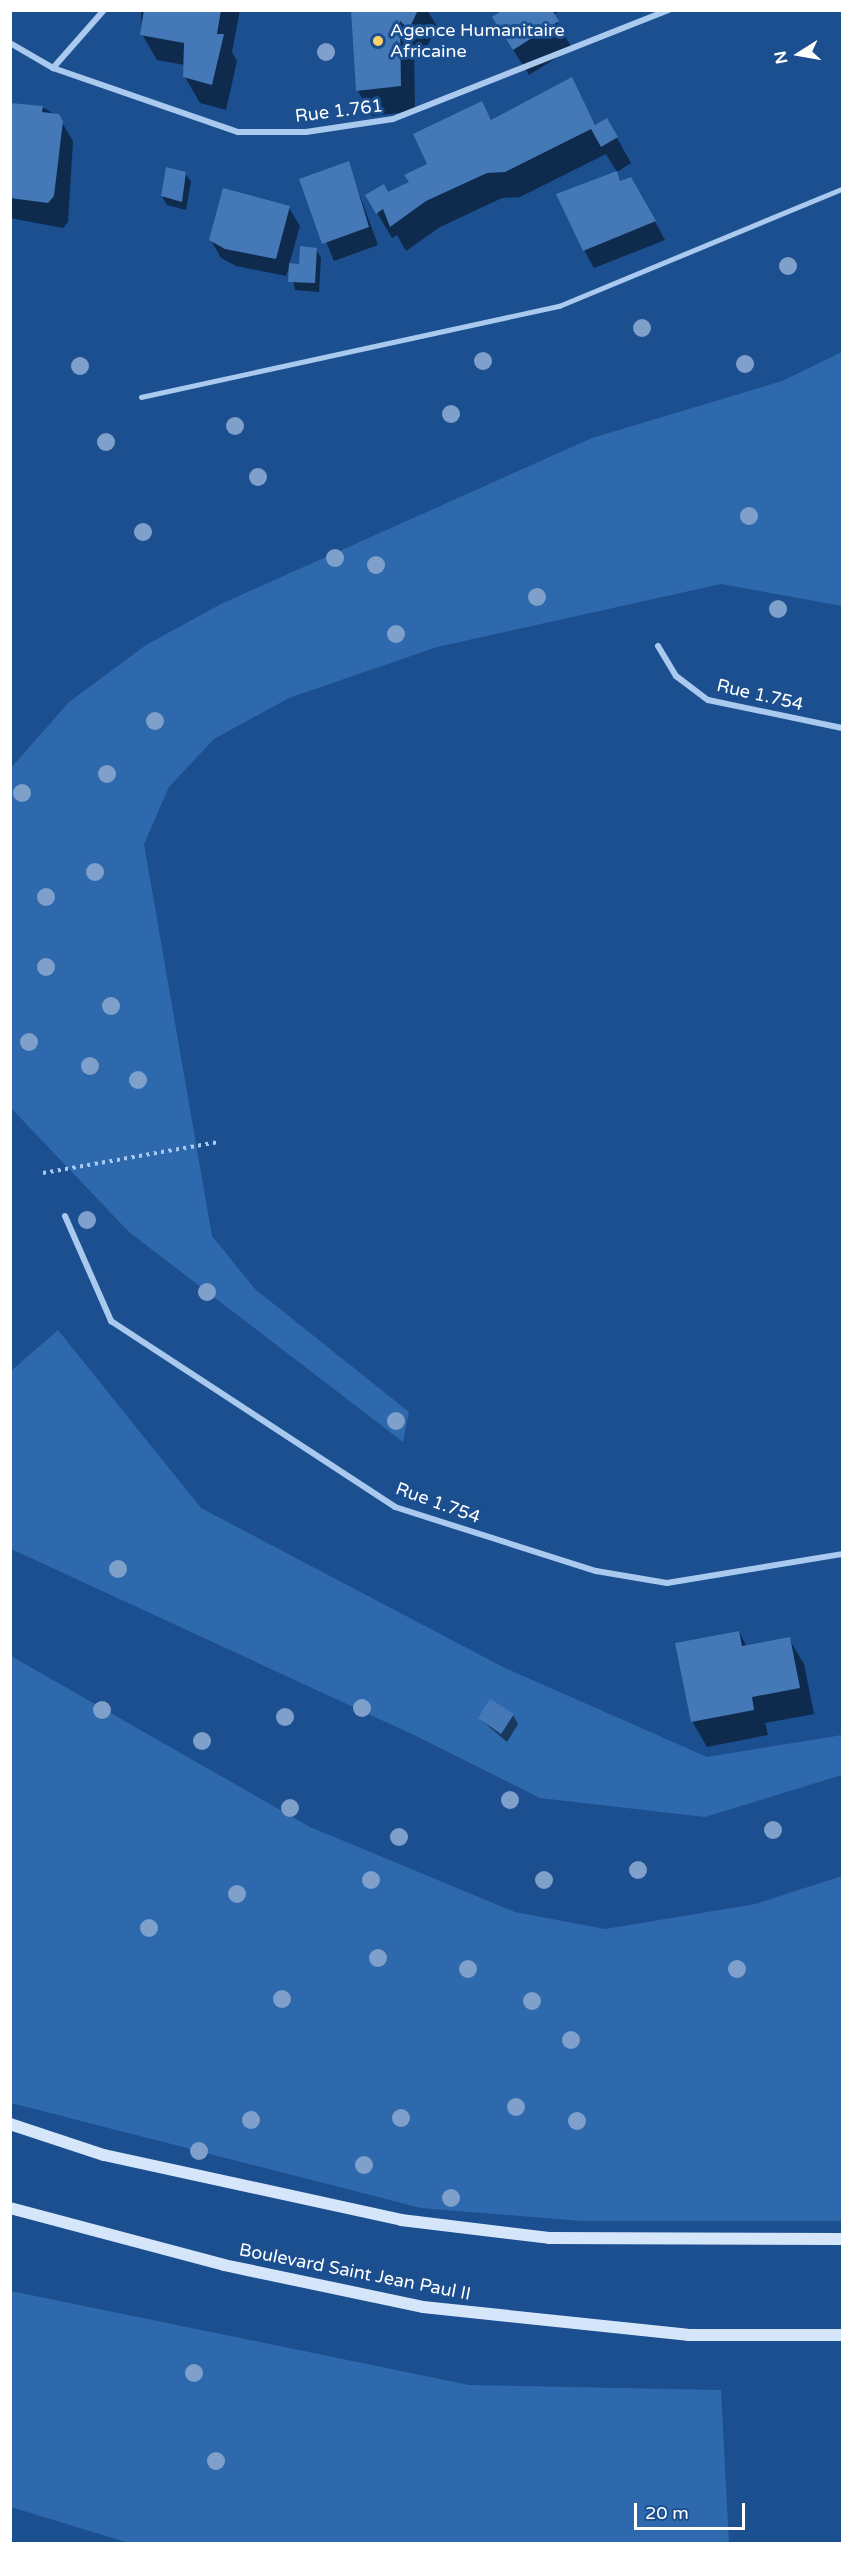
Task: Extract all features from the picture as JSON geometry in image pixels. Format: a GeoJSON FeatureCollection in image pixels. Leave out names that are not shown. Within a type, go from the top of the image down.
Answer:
{"type":"FeatureCollection","features":[{"type":"Feature","properties":{"kind":"main road"},"geometry":{"type":"LineString","coordinates":[[10,2124],[104,2155],[401,2220],[549,2238],[843,2239]]}},
{"type":"Feature","properties":{"kind":"main road","name":"Boulevard Saint Jean Paul II"},"geometry":{"type":"LineString","coordinates":[[10,2208],[224,2265],[423,2307],[688,2335],[843,2335]]}},
{"type":"Feature","properties":{"kind":"street"},"geometry":{"type":"LineString","coordinates":[[53,68],[105,10]]}},
{"type":"Feature","properties":{"kind":"street","name":"Rue 1.761"},"geometry":{"type":"LineString","coordinates":[[10,43],[53,68],[238,132],[306,132],[393,119],[669,10]]}},
{"type":"Feature","properties":{"kind":"street","name":"Rue 1.754"},"geometry":{"type":"LineString","coordinates":[[658,646],[676,676],[708,700],[843,728]]}},
{"type":"Feature","properties":{"kind":"street","name":"Rue 1.754"},"geometry":{"type":"LineString","coordinates":[[65,1216],[111,1321],[395,1507],[596,1571],[667,1583],[843,1554]]}},
{"type":"Feature","properties":{"kind":"lane"},"geometry":{"type":"LineString","coordinates":[[141,397],[559,306],[843,189]]}},
{"type":"Feature","properties":{"kind":"path"},"geometry":{"type":"LineString","coordinates":[[43,1173],[218,1142]]}},
{"type":"Feature","properties":{"kind":"shaded area"},"geometry":{"type":"Polygon","coordinates":[[[842,352],[842,606],[721,584],[437,647],[289,698],[214,739],[169,787],[144,844],[212,1236],[255,1289],[409,1412],[403,1442],[129,1232],[11,1108],[11,768],[69,702],[146,645],[221,604],[592,438],[782,381],[842,352]]]}},
{"type":"Feature","properties":{"kind":"shaded area"},"geometry":{"type":"Polygon","coordinates":[[[58,1330],[201,1508],[503,1667],[707,1757],[842,1735],[842,1775],[705,1817],[540,1798],[416,1736],[11,1549],[11,1371],[58,1330]]]}},
{"type":"Feature","properties":{"kind":"shaded area"},"geometry":{"type":"Polygon","coordinates":[[[11,1656],[310,1827],[515,1912],[605,1929],[755,1904],[842,1876],[842,2221],[580,2221],[421,2208],[11,2103],[11,1656]]]}},
{"type":"Feature","properties":{"kind":"shaded area"},"geometry":{"type":"Polygon","coordinates":[[[11,2291],[469,2385],[721,2390],[729,2543],[132,2544],[11,2507],[11,2291]]]}},
{"type":"Feature","properties":{"kind":"building"},"geometry":{"type":"Polygon","coordinates":[[[144,10],[221,10],[217,34],[224,34],[212,85],[183,77],[184,43],[140,35],[144,10]]]}},
{"type":"Feature","properties":{"kind":"building","name":"Agence Humanitaire Africaine"},"geometry":{"type":"Polygon","coordinates":[[[351,10],[418,10],[409,29],[400,21],[401,86],[356,91],[351,10]]]}},
{"type":"Feature","properties":{"kind":"building"},"geometry":{"type":"Polygon","coordinates":[[[503,10],[552,10],[559,21],[513,50],[492,17],[503,10]]]}},
{"type":"Feature","properties":{"kind":"building"},"geometry":{"type":"Polygon","coordinates":[[[572,77],[595,125],[607,118],[618,137],[601,147],[591,129],[505,172],[487,173],[426,201],[390,227],[383,209],[376,214],[365,195],[384,184],[388,192],[409,182],[404,175],[427,164],[413,134],[482,101],[491,120],[572,77]]]}},
{"type":"Feature","properties":{"kind":"building"},"geometry":{"type":"Polygon","coordinates":[[[10,103],[43,106],[42,112],[59,114],[63,121],[54,196],[48,203],[10,198],[10,103]]]}},
{"type":"Feature","properties":{"kind":"building"},"geometry":{"type":"Polygon","coordinates":[[[349,161],[369,227],[322,244],[299,179],[349,161]]]}},
{"type":"Feature","properties":{"kind":"building"},"geometry":{"type":"Polygon","coordinates":[[[166,167],[186,172],[182,202],[161,196],[166,167]]]}},
{"type":"Feature","properties":{"kind":"building"},"geometry":{"type":"Polygon","coordinates":[[[617,171],[620,181],[631,177],[656,221],[583,251],[556,194],[617,171]]]}},
{"type":"Feature","properties":{"kind":"building"},"geometry":{"type":"Polygon","coordinates":[[[223,188],[290,206],[276,259],[225,249],[209,240],[223,188]]]}},
{"type":"Feature","properties":{"kind":"building"},"geometry":{"type":"Polygon","coordinates":[[[300,246],[317,248],[315,283],[288,282],[289,263],[299,264],[300,246]]]}},
{"type":"Feature","properties":{"kind":"building"},"geometry":{"type":"Polygon","coordinates":[[[739,1631],[742,1646],[790,1637],[800,1688],[752,1697],[754,1710],[691,1722],[675,1643],[739,1631]]]}},
{"type":"Feature","properties":{"kind":"building"},"geometry":{"type":"Polygon","coordinates":[[[490,1699],[514,1714],[501,1734],[478,1718],[490,1699]]]}},
{"type":"Feature","properties":{"kind":"place","name":"Agence Humanitaire Africaine"},"geometry":{"type":"Point","coordinates":[378,41]}}]}
